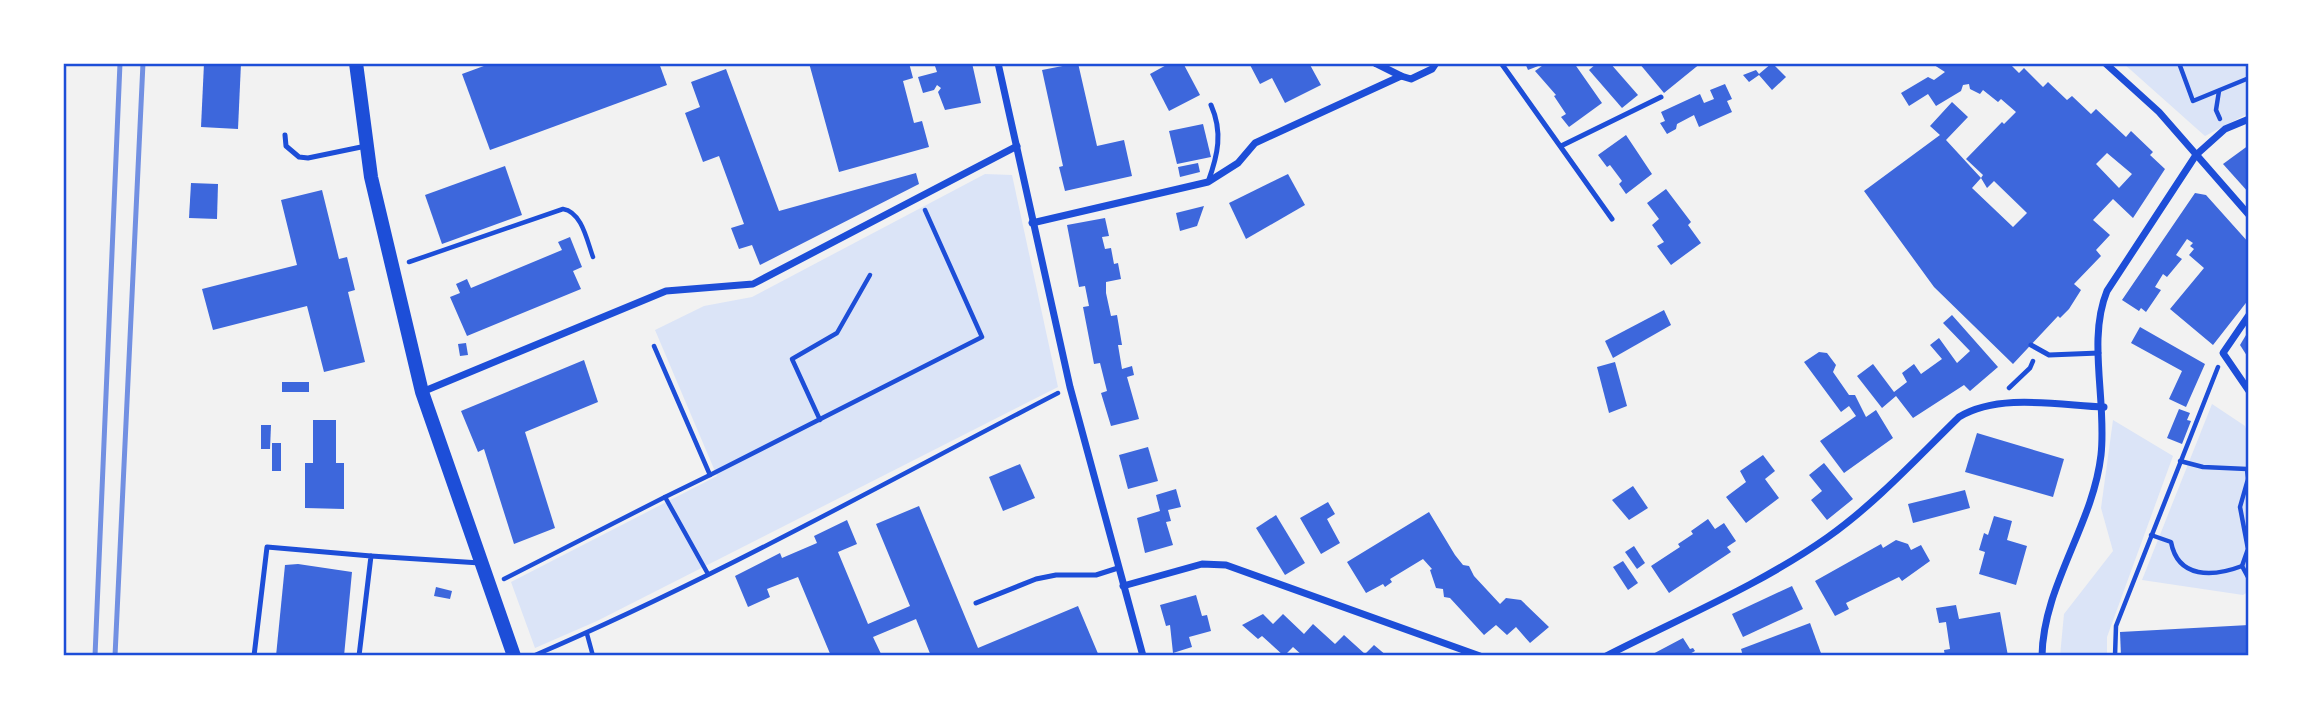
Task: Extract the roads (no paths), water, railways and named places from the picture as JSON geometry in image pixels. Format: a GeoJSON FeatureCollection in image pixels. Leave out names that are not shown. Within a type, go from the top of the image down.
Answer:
{"type":"FeatureCollection","features":[{"type":"Feature","properties":{"kind":"main road"},"geometry":{"type":"LineString","coordinates":[[356,63],[366,146],[422,392],[513,656]]}},
{"type":"Feature","properties":{"kind":"street"},"geometry":{"type":"LineString","coordinates":[[998,63],[1070,387],[1143,656]]}},
{"type":"Feature","properties":{"kind":"street"},"geometry":{"type":"LineString","coordinates":[[1376,63],[1411,79],[1432,69],[1436,63]]}},
{"type":"Feature","properties":{"kind":"street"},"geometry":{"type":"LineString","coordinates":[[2105,63],[2159,112],[2249,215]]}},
{"type":"Feature","properties":{"kind":"street"},"geometry":{"type":"LineString","coordinates":[[1032,223],[1208,182],[1238,163],[1255,143],[1401,76]]}},
{"type":"Feature","properties":{"kind":"street"},"geometry":{"type":"LineString","coordinates":[[2042,656],[2049,612],[2087,508],[2101,458],[2104,407],[2099,353],[2099,311],[2107,291],[2196,155],[2225,129],[2249,119]]}},
{"type":"Feature","properties":{"kind":"street"},"geometry":{"type":"LineString","coordinates":[[422,392],[666,291],[753,284],[1017,146]]}},
{"type":"Feature","properties":{"kind":"street"},"geometry":{"type":"LineString","coordinates":[[2249,315],[2223,353],[2249,391]]}},
{"type":"Feature","properties":{"kind":"street"},"geometry":{"type":"LineString","coordinates":[[1606,656],[1789,562],[1829,536],[1959,417],[1974,408],[1993,404],[2104,407]]}},
{"type":"Feature","properties":{"kind":"street"},"geometry":{"type":"LineString","coordinates":[[1123,586],[1202,564],[1226,565],[1480,656]]}},
{"type":"Feature","properties":{"kind":"lane"},"geometry":{"type":"LineString","coordinates":[[1501,63],[1612,219]]}},
{"type":"Feature","properties":{"kind":"lane"},"geometry":{"type":"LineString","coordinates":[[1560,146],[1661,97]]}},
{"type":"Feature","properties":{"kind":"lane"},"geometry":{"type":"LineString","coordinates":[[1208,182],[1219,152],[1217,120],[1211,105]]}},
{"type":"Feature","properties":{"kind":"lane"},"geometry":{"type":"LineString","coordinates":[[285,135],[286,146],[299,157],[308,158],[366,146]]}},
{"type":"Feature","properties":{"kind":"lane"},"geometry":{"type":"LineString","coordinates":[[2031,345],[2049,355],[2099,353]]}},
{"type":"Feature","properties":{"kind":"lane"},"geometry":{"type":"LineString","coordinates":[[254,656],[267,547],[480,563]]}},
{"type":"Feature","properties":{"kind":"lane"},"geometry":{"type":"LineString","coordinates":[[359,656],[371,556]]}},
{"type":"Feature","properties":{"kind":"lane"},"geometry":{"type":"LineString","coordinates":[[976,603],[1036,579],[1056,575],[1086,576],[1118,568]]}},
{"type":"Feature","properties":{"kind":"railway"},"geometry":{"type":"LineString","coordinates":[[95,656],[120,63]]}},
{"type":"Feature","properties":{"kind":"railway"},"geometry":{"type":"LineString","coordinates":[[115,656],[143,63]]}}]}
